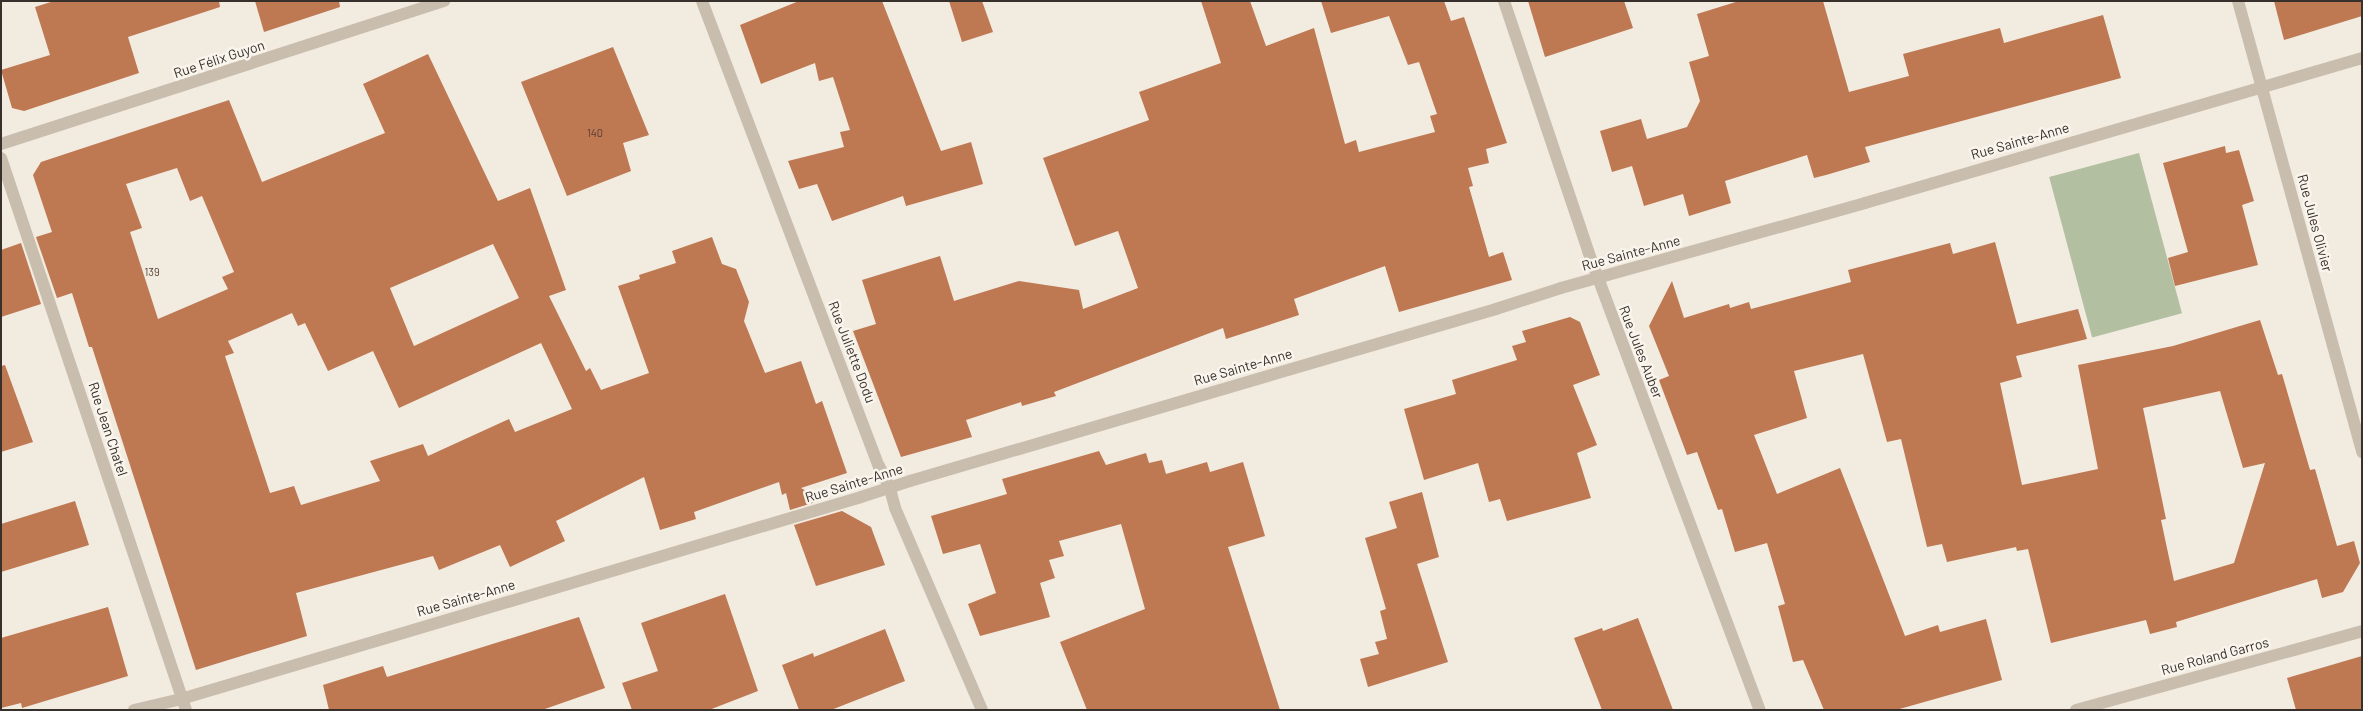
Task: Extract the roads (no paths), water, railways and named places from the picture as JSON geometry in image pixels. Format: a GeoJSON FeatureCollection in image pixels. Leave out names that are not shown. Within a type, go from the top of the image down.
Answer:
{"type":"FeatureCollection","features":[{"type":"Feature","properties":{"kind":"street","name":"Rue Félix Guyon"},"geometry":{"type":"LineString","coordinates":[[1,144],[445,1]]}},
{"type":"Feature","properties":{"kind":"street","name":"Rue Juliette Dodu"},"geometry":{"type":"LineString","coordinates":[[702,1],[890,489],[895,508],[982,710]]}},
{"type":"Feature","properties":{"kind":"street","name":"Rue Jules Auber"},"geometry":{"type":"LineString","coordinates":[[1504,1],[1598,278],[1760,710]]}},
{"type":"Feature","properties":{"kind":"street","name":"Rue Jules Olivier"},"geometry":{"type":"LineString","coordinates":[[2238,1],[2362,452]]}},
{"type":"Feature","properties":{"kind":"street","name":"Rue Sainte-Anne"},"geometry":{"type":"LineString","coordinates":[[134,710],[184,704],[890,489],[1598,278],[2362,58]]}},
{"type":"Feature","properties":{"kind":"street","name":"Rue Jean Chatel"},"geometry":{"type":"LineString","coordinates":[[1,158],[184,704]]}},
{"type":"Feature","properties":{"kind":"street","name":"Rue Roland Garros"},"geometry":{"type":"LineString","coordinates":[[2076,710],[2362,631]]}}]}
